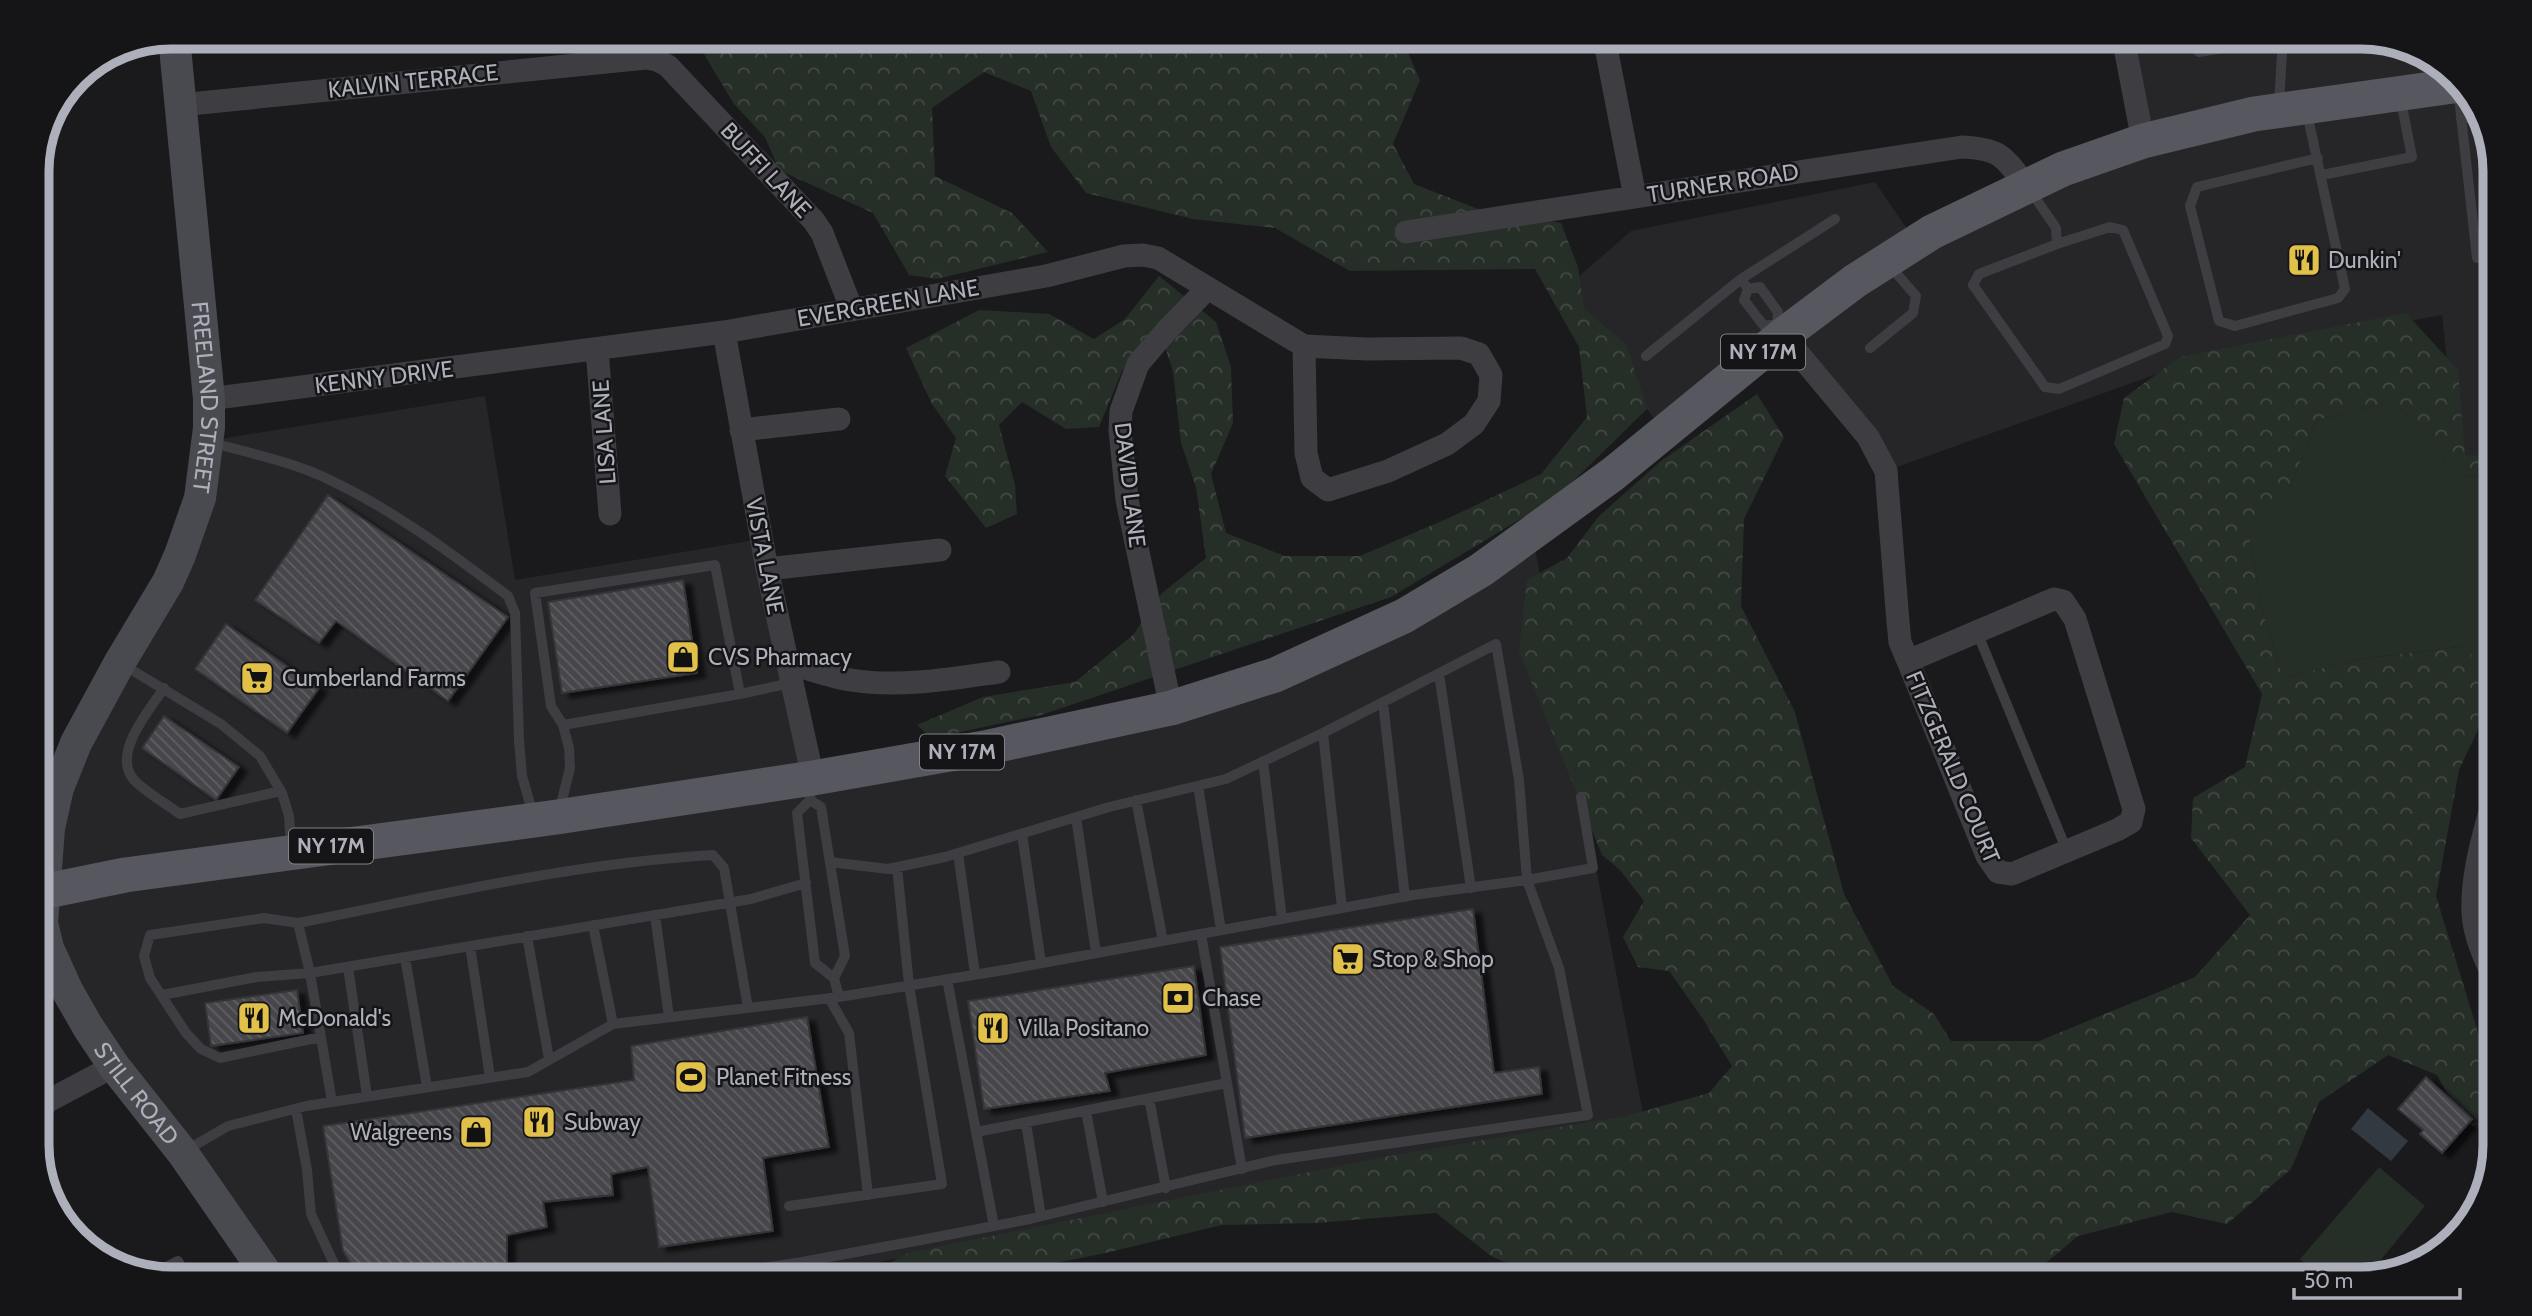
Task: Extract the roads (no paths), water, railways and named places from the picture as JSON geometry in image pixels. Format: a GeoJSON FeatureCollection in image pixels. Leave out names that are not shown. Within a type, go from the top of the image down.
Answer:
{"type":"FeatureCollection","features":[{"type":"Feature","properties":{"kind":"main road","name":"FREELAND STREET"},"geometry":{"type":"LineString","coordinates":[[49,828],[58,788],[76,743],[168,582],[200,498],[209,399],[175,49]]}},
{"type":"Feature","properties":{"kind":"main road","name":"NY 17M"},"geometry":{"type":"LineString","coordinates":[[49,890],[125,875],[291,852],[811,789],[1171,708],[1275,675],[1404,616],[1481,570],[1613,474],[1780,330],[1932,232],[2026,185],[2143,141],[2254,114],[2399,94],[2458,97]]}},
{"type":"Feature","properties":{"kind":"main road","name":"STILL ROAD"},"geometry":{"type":"LineString","coordinates":[[49,952],[68,992],[114,1066],[182,1152],[262,1267]]}},
{"type":"Feature","properties":{"kind":"street"},"geometry":{"type":"LineString","coordinates":[[1606,49],[1635,197]]}},
{"type":"Feature","properties":{"kind":"street"},"geometry":{"type":"LineString","coordinates":[[2125,49],[2143,141]]}},
{"type":"Feature","properties":{"kind":"street","name":"KALVIN TERRACE"},"geometry":{"type":"LineString","coordinates":[[180,105],[646,58]]}},
{"type":"Feature","properties":{"kind":"street","name":"BUFFI LANE"},"geometry":{"type":"LineString","coordinates":[[646,58],[668,66],[814,221],[822,233],[852,310]]}},
{"type":"Feature","properties":{"kind":"street","name":"TURNER ROAD"},"geometry":{"type":"LineString","coordinates":[[1406,232],[1962,147],[1989,149],[2004,158],[2026,185]]}},
{"type":"Feature","properties":{"kind":"street","name":"EVERGREEN LANE"},"geometry":{"type":"LineString","coordinates":[[559,354],[724,332],[1046,276],[1124,256],[1143,254],[1158,258],[1304,346]]}},
{"type":"Feature","properties":{"kind":"street","name":"DAVID LANE"},"geometry":{"type":"LineString","coordinates":[[1171,708],[1127,499],[1120,421],[1138,364],[1207,289]]}},
{"type":"Feature","properties":{"kind":"street","name":"FITZGERALD COURT"},"geometry":{"type":"LineString","coordinates":[[1780,330],[1868,437],[1886,471],[1900,642],[1987,856],[1998,872],[2012,874],[2131,822],[2134,808],[2075,619],[2063,601],[2054,599],[1908,661]]}},
{"type":"Feature","properties":{"kind":"street","name":"VISTA LANE"},"geometry":{"type":"LineString","coordinates":[[724,332],[811,789]]}},
{"type":"Feature","properties":{"kind":"street"},"geometry":{"type":"LineString","coordinates":[[1304,346],[1367,349],[1461,348],[1479,354],[1491,375],[1489,401],[1474,424],[1447,444],[1388,471],[1328,490],[1312,478],[1306,453],[1304,346]]}},
{"type":"Feature","properties":{"kind":"street","name":"LISA LANE"},"geometry":{"type":"LineString","coordinates":[[597,349],[610,514]]}},
{"type":"Feature","properties":{"kind":"street","name":"KENNY DRIVE"},"geometry":{"type":"LineString","coordinates":[[209,399],[559,354]]}},
{"type":"Feature","properties":{"kind":"street"},"geometry":{"type":"LineString","coordinates":[[741,430],[839,419]]}},
{"type":"Feature","properties":{"kind":"street"},"geometry":{"type":"LineString","coordinates":[[767,569],[940,550]]}},
{"type":"Feature","properties":{"kind":"street"},"geometry":{"type":"LineString","coordinates":[[789,673],[885,683],[951,679],[999,672]]}},
{"type":"Feature","properties":{"kind":"street"},"geometry":{"type":"LineString","coordinates":[[2483,838],[2473,914],[2483,939]]}},
{"type":"Feature","properties":{"kind":"street"},"geometry":{"type":"LineString","coordinates":[[49,1097],[114,1066]]}},
{"type":"Feature","properties":{"kind":"lane"},"geometry":{"type":"LineString","coordinates":[[2195,49],[2199,52],[2216,49]]}},
{"type":"Feature","properties":{"kind":"lane"},"geometry":{"type":"LineString","coordinates":[[2287,49],[2292,108],[2318,158],[2346,289],[2338,298],[2235,326],[2219,321],[2190,206],[2197,187],[2318,158]]}},
{"type":"Feature","properties":{"kind":"lane"},"geometry":{"type":"LineString","coordinates":[[2322,175],[2412,157],[2399,94]]}},
{"type":"Feature","properties":{"kind":"lane"},"geometry":{"type":"LineString","coordinates":[[2459,99],[2477,258]]}},
{"type":"Feature","properties":{"kind":"lane"},"geometry":{"type":"LineString","coordinates":[[2026,185],[2056,228],[2057,244]]}},
{"type":"Feature","properties":{"kind":"lane"},"geometry":{"type":"LineString","coordinates":[[1646,356],[1835,219]]}},
{"type":"Feature","properties":{"kind":"lane"},"geometry":{"type":"LineString","coordinates":[[2110,227],[2123,230],[2168,336],[2165,344],[2059,389],[2045,387],[1973,285],[1979,274],[2057,244],[2110,227]]}},
{"type":"Feature","properties":{"kind":"lane"},"geometry":{"type":"LineString","coordinates":[[1870,348],[1913,313],[1916,296],[1886,261]]}},
{"type":"Feature","properties":{"kind":"lane"},"geometry":{"type":"LineString","coordinates":[[1744,284],[1760,287],[1778,312],[1780,330],[1764,326],[1744,300],[1744,284]]}},
{"type":"Feature","properties":{"kind":"lane"},"geometry":{"type":"LineString","coordinates":[[207,441],[330,479],[385,509],[508,596],[515,613],[522,775],[546,819]]}},
{"type":"Feature","properties":{"kind":"lane"},"geometry":{"type":"LineString","coordinates":[[546,819],[570,768],[564,725],[551,706],[535,593],[715,565],[740,694]]}},
{"type":"Feature","properties":{"kind":"lane"},"geometry":{"type":"LineString","coordinates":[[1977,632],[2067,851]]}},
{"type":"Feature","properties":{"kind":"lane"},"geometry":{"type":"LineString","coordinates":[[769,1267],[994,1226],[1166,1188],[1276,1160],[1588,1115],[1559,968],[1527,880],[1519,780],[1496,644],[1323,733],[1226,779],[1136,800],[957,853],[893,868],[830,862]]}},
{"type":"Feature","properties":{"kind":"lane"},"geometry":{"type":"LineString","coordinates":[[120,663],[221,724],[260,755],[281,791],[289,816],[291,852]]}},
{"type":"Feature","properties":{"kind":"lane"},"geometry":{"type":"LineString","coordinates":[[564,725],[740,694],[789,673]]}},
{"type":"Feature","properties":{"kind":"lane"},"geometry":{"type":"LineString","coordinates":[[1439,674],[1471,888]]}},
{"type":"Feature","properties":{"kind":"lane"},"geometry":{"type":"LineString","coordinates":[[164,688],[130,741],[127,769],[135,781],[180,814],[281,791]]}},
{"type":"Feature","properties":{"kind":"lane"},"geometry":{"type":"LineString","coordinates":[[1382,702],[1405,897]]}},
{"type":"Feature","properties":{"kind":"lane"},"geometry":{"type":"LineString","coordinates":[[1323,733],[1342,908]]}},
{"type":"Feature","properties":{"kind":"lane"},"geometry":{"type":"LineString","coordinates":[[1263,761],[1282,919]]}},
{"type":"Feature","properties":{"kind":"lane"},"geometry":{"type":"LineString","coordinates":[[1198,786],[1221,930]]}},
{"type":"Feature","properties":{"kind":"lane"},"geometry":{"type":"LineString","coordinates":[[811,789],[821,807],[845,956],[834,978],[834,997],[849,1033],[868,1195]]}},
{"type":"Feature","properties":{"kind":"lane"},"geometry":{"type":"LineString","coordinates":[[811,789],[797,813],[815,962],[834,978]]}},
{"type":"Feature","properties":{"kind":"lane"},"geometry":{"type":"LineString","coordinates":[[182,1152],[228,1126],[296,1109],[528,1072],[613,1024],[834,997],[1041,963],[1405,897],[1593,869],[1581,797]]}},
{"type":"Feature","properties":{"kind":"lane"},"geometry":{"type":"LineString","coordinates":[[1136,800],[1163,941]]}},
{"type":"Feature","properties":{"kind":"lane"},"geometry":{"type":"LineString","coordinates":[[1076,817],[1096,953]]}},
{"type":"Feature","properties":{"kind":"lane"},"geometry":{"type":"LineString","coordinates":[[1022,834],[1041,963]]}},
{"type":"Feature","properties":{"kind":"lane"},"geometry":{"type":"LineString","coordinates":[[957,853],[975,974]]}},
{"type":"Feature","properties":{"kind":"lane"},"geometry":{"type":"LineString","coordinates":[[321,1037],[220,1058],[201,1049],[186,1033],[150,978],[144,956],[150,934],[264,918],[298,923],[505,882],[660,858],[713,855],[724,868],[732,902],[748,1008]]}},
{"type":"Feature","properties":{"kind":"lane"},"geometry":{"type":"LineString","coordinates":[[789,1206],[942,1184],[909,985],[893,868]]}},
{"type":"Feature","properties":{"kind":"lane"},"geometry":{"type":"LineString","coordinates":[[162,995],[257,978],[348,967],[751,899],[806,883]]}},
{"type":"Feature","properties":{"kind":"lane"},"geometry":{"type":"LineString","coordinates":[[655,915],[669,1017]]}},
{"type":"Feature","properties":{"kind":"lane"},"geometry":{"type":"LineString","coordinates":[[298,923],[310,972],[332,1102]]}},
{"type":"Feature","properties":{"kind":"lane"},"geometry":{"type":"LineString","coordinates":[[593,925],[613,1024]]}},
{"type":"Feature","properties":{"kind":"lane"},"geometry":{"type":"LineString","coordinates":[[1201,934],[1242,1169]]}},
{"type":"Feature","properties":{"kind":"lane"},"geometry":{"type":"LineString","coordinates":[[527,936],[549,1059]]}},
{"type":"Feature","properties":{"kind":"lane"},"geometry":{"type":"LineString","coordinates":[[470,946],[490,1077]]}},
{"type":"Feature","properties":{"kind":"lane"},"geometry":{"type":"LineString","coordinates":[[405,957],[427,1087]]}},
{"type":"Feature","properties":{"kind":"lane"},"geometry":{"type":"LineString","coordinates":[[348,967],[367,1096]]}},
{"type":"Feature","properties":{"kind":"lane"},"geometry":{"type":"LineString","coordinates":[[947,979],[994,1226]]}},
{"type":"Feature","properties":{"kind":"lane"},"geometry":{"type":"LineString","coordinates":[[976,1132],[1227,1083]]}},
{"type":"Feature","properties":{"kind":"lane"},"geometry":{"type":"LineString","coordinates":[[1149,1098],[1166,1188]]}},
{"type":"Feature","properties":{"kind":"lane"},"geometry":{"type":"LineString","coordinates":[[296,1109],[307,1170],[311,1214],[335,1267]]}},
{"type":"Feature","properties":{"kind":"lane"},"geometry":{"type":"LineString","coordinates":[[1086,1111],[1103,1202]]}},
{"type":"Feature","properties":{"kind":"lane"},"geometry":{"type":"LineString","coordinates":[[1026,1122],[1041,1216]]}},
{"type":"Feature","properties":{"kind":"lane"},"geometry":{"type":"LineString","coordinates":[[167,1267],[178,1261],[181,1267]]}},
{"type":"Feature","properties":{"kind":"place","name":"Dunkin'"},"geometry":{"type":"Point","coordinates":[2304,260]}},
{"type":"Feature","properties":{"kind":"place","name":"CVS Pharmacy"},"geometry":{"type":"Point","coordinates":[683,657]}},
{"type":"Feature","properties":{"kind":"place","name":"Cumberland Farms"},"geometry":{"type":"Point","coordinates":[257,678]}},
{"type":"Feature","properties":{"kind":"place","name":"Stop & Shop"},"geometry":{"type":"Point","coordinates":[1348,959]}},
{"type":"Feature","properties":{"kind":"place","name":"Chase"},"geometry":{"type":"Point","coordinates":[1178,998]}},
{"type":"Feature","properties":{"kind":"place","name":"McDonald's"},"geometry":{"type":"Point","coordinates":[254,1018]}},
{"type":"Feature","properties":{"kind":"place","name":"Villa Positano"},"geometry":{"type":"Point","coordinates":[993,1028]}},
{"type":"Feature","properties":{"kind":"place","name":"Planet Fitness"},"geometry":{"type":"Point","coordinates":[691,1077]}},
{"type":"Feature","properties":{"kind":"place","name":"Subway"},"geometry":{"type":"Point","coordinates":[539,1122]}},
{"type":"Feature","properties":{"kind":"place","name":"Walgreens"},"geometry":{"type":"Point","coordinates":[476,1132]}}]}
